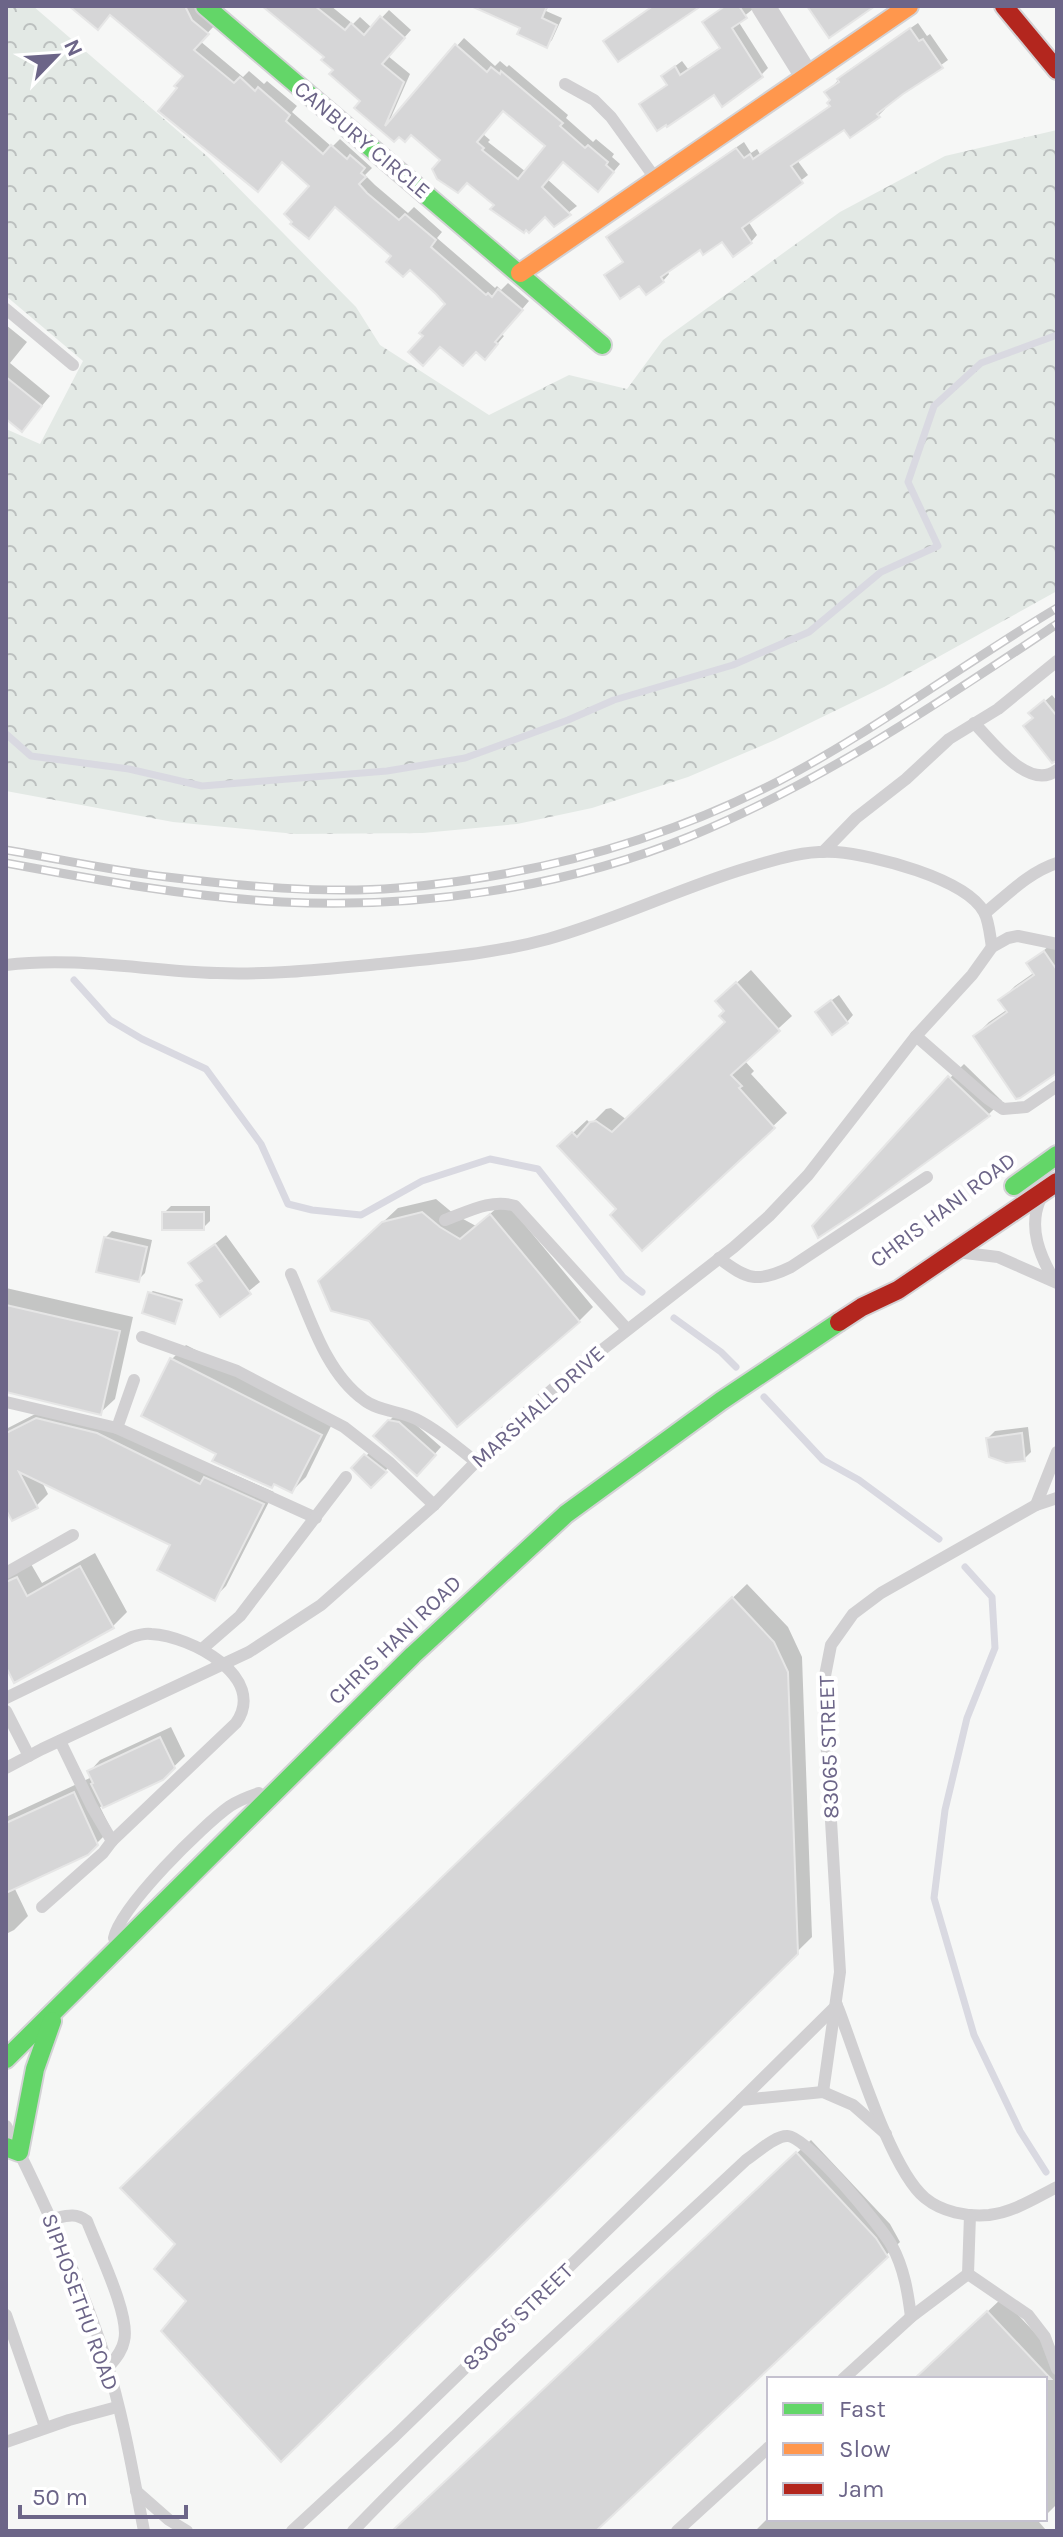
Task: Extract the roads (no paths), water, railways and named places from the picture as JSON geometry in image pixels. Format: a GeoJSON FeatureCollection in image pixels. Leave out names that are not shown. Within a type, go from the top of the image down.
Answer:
{"type":"FeatureCollection","features":[{"type":"Feature","properties":{"kind":"main road","name":"CANBURY CIRCLE"},"geometry":{"type":"LineString","coordinates":[[205,6],[602,345]]}},
{"type":"Feature","properties":{"kind":"main road"},"geometry":{"type":"LineString","coordinates":[[520,273],[909,6]]}},
{"type":"Feature","properties":{"kind":"main road"},"geometry":{"type":"LineString","coordinates":[[1004,6],[1057,70]]}},
{"type":"Feature","properties":{"kind":"main road","name":"CHRIS HANI ROAD"},"geometry":{"type":"LineString","coordinates":[[1005,1192],[1057,1155]]}},
{"type":"Feature","properties":{"kind":"main road","name":"CHRIS HANI ROAD"},"geometry":{"type":"LineString","coordinates":[[6,2059],[463,1607],[566,1514],[721,1401],[862,1307],[898,1290],[1051,1186]]}},
{"type":"Feature","properties":{"kind":"main road","name":"CHRIS HANI ROAD"},"geometry":{"type":"LineString","coordinates":[[862,1307],[889,1276],[941,1239]]}},
{"type":"Feature","properties":{"kind":"main road"},"geometry":{"type":"LineString","coordinates":[[14,2028],[29,2025],[57,2011]]}},
{"type":"Feature","properties":{"kind":"main road"},"geometry":{"type":"LineString","coordinates":[[12,2149],[35,2065],[57,2011]]}},
{"type":"Feature","properties":{"kind":"street"},"geometry":{"type":"LineString","coordinates":[[763,6],[806,75]]}},
{"type":"Feature","properties":{"kind":"lane"},"geometry":{"type":"LineString","coordinates":[[565,84],[594,100],[611,117],[657,180]]}},
{"type":"Feature","properties":{"kind":"lane"},"geometry":{"type":"LineString","coordinates":[[6,309],[73,365]]}},
{"type":"Feature","properties":{"kind":"lane"},"geometry":{"type":"LineString","coordinates":[[823,852],[856,818],[906,779],[949,739],[1015,697],[1057,661]]}},
{"type":"Feature","properties":{"kind":"lane"},"geometry":{"type":"LineString","coordinates":[[974,723],[1019,768],[1032,776],[1050,775],[1057,770]]}},
{"type":"Feature","properties":{"kind":"lane"},"geometry":{"type":"LineString","coordinates":[[6,965],[86,962],[218,973],[309,971],[441,959],[546,939],[731,873],[792,854],[823,852],[896,863],[950,884],[974,899],[985,913],[992,947],[1018,936],[1057,944]]}},
{"type":"Feature","properties":{"kind":"lane"},"geometry":{"type":"LineString","coordinates":[[985,913],[1028,877],[1057,863]]}},
{"type":"Feature","properties":{"kind":"lane","name":"MARSHALL DRIVE"},"geometry":{"type":"LineString","coordinates":[[6,1768],[225,1664],[282,1632],[321,1605],[434,1505],[511,1426],[562,1381],[769,1216],[808,1175],[916,1036],[972,975],[992,947]]}},
{"type":"Feature","properties":{"kind":"lane"},"geometry":{"type":"LineString","coordinates":[[916,1036],[1003,1109],[1026,1107],[1057,1086]]}},
{"type":"Feature","properties":{"kind":"lane"},"geometry":{"type":"LineString","coordinates":[[719,1258],[746,1276],[770,1278],[927,1177]]}},
{"type":"Feature","properties":{"kind":"lane"},"geometry":{"type":"LineString","coordinates":[[1051,1186],[1037,1208],[1036,1237],[1041,1258],[1055,1282]]}},
{"type":"Feature","properties":{"kind":"lane"},"geometry":{"type":"LineString","coordinates":[[445,1220],[492,1203],[503,1202],[515,1206],[627,1329]]}},
{"type":"Feature","properties":{"kind":"lane"},"geometry":{"type":"LineString","coordinates":[[954,1253],[989,1254],[1055,1282]]}},
{"type":"Feature","properties":{"kind":"lane"},"geometry":{"type":"LineString","coordinates":[[291,1274],[329,1361],[348,1385],[366,1402],[432,1427],[476,1462]]}},
{"type":"Feature","properties":{"kind":"lane"},"geometry":{"type":"LineString","coordinates":[[142,1337],[237,1371],[344,1427],[390,1463],[434,1505]]}},
{"type":"Feature","properties":{"kind":"lane"},"geometry":{"type":"LineString","coordinates":[[117,1428],[134,1380]]}},
{"type":"Feature","properties":{"kind":"lane"},"geometry":{"type":"LineString","coordinates":[[6,1402],[117,1428],[316,1518]]}},
{"type":"Feature","properties":{"kind":"lane"},"geometry":{"type":"LineString","coordinates":[[1036,1505],[1057,1452]]}},
{"type":"Feature","properties":{"kind":"lane"},"geometry":{"type":"LineString","coordinates":[[202,1649],[240,1616],[346,1477]]}},
{"type":"Feature","properties":{"kind":"lane","name":"83065 STREET"},"geometry":{"type":"LineString","coordinates":[[886,2134],[853,2105],[823,2092],[840,1972],[823,1686],[831,1645],[853,1614],[881,1593],[1036,1505],[1057,1498]]}},
{"type":"Feature","properties":{"kind":"lane"},"geometry":{"type":"LineString","coordinates":[[6,1573],[73,1535]]}},
{"type":"Feature","properties":{"kind":"lane"},"geometry":{"type":"LineString","coordinates":[[6,1698],[132,1637],[148,1633],[202,1649],[225,1664],[243,1692],[245,1711],[236,1723],[103,1853],[42,1907]]}},
{"type":"Feature","properties":{"kind":"lane"},"geometry":{"type":"LineString","coordinates":[[6,1713],[29,1756]]}},
{"type":"Feature","properties":{"kind":"lane"},"geometry":{"type":"LineString","coordinates":[[60,1741],[112,1841]]}},
{"type":"Feature","properties":{"kind":"lane"},"geometry":{"type":"LineString","coordinates":[[111,1957],[114,1932],[159,1872],[231,1806],[278,1788]]}},
{"type":"Feature","properties":{"kind":"lane","name":"83065 STREET"},"geometry":{"type":"LineString","coordinates":[[292,2531],[395,2436],[837,2005]]}},
{"type":"Feature","properties":{"kind":"lane","name":"83065 STREET"},"geometry":{"type":"LineString","coordinates":[[837,2005],[886,2134],[908,2179],[925,2199],[948,2211],[991,2215],[1013,2210],[1057,2187]]}},
{"type":"Feature","properties":{"kind":"lane"},"geometry":{"type":"LineString","coordinates":[[741,2100],[823,2092]]}},
{"type":"Feature","properties":{"kind":"lane","name":"SIPHOSETHU ROAD"},"geometry":{"type":"LineString","coordinates":[[6,2126],[12,2149],[52,2219],[108,2368],[144,2531]]}},
{"type":"Feature","properties":{"kind":"lane"},"geometry":{"type":"LineString","coordinates":[[353,2531],[426,2456],[746,2160],[780,2137],[796,2138],[805,2145],[837,2178],[891,2244],[901,2267],[911,2317]]}},
{"type":"Feature","properties":{"kind":"lane"},"geometry":{"type":"LineString","coordinates":[[52,2219],[79,2215],[87,2221],[123,2316],[125,2340],[108,2368]]}},
{"type":"Feature","properties":{"kind":"lane"},"geometry":{"type":"LineString","coordinates":[[968,2274],[970,2215]]}},
{"type":"Feature","properties":{"kind":"lane"},"geometry":{"type":"LineString","coordinates":[[845,2377],[911,2317],[968,2274]]}},
{"type":"Feature","properties":{"kind":"lane"},"geometry":{"type":"LineString","coordinates":[[968,2274],[1028,2315],[1045,2337],[1057,2369]]}},
{"type":"Feature","properties":{"kind":"lane"},"geometry":{"type":"LineString","coordinates":[[6,2315],[45,2427]]}},
{"type":"Feature","properties":{"kind":"lane"},"geometry":{"type":"LineString","coordinates":[[6,2442],[45,2427],[117,2407]]}},
{"type":"Feature","properties":{"kind":"lane"},"geometry":{"type":"LineString","coordinates":[[677,2531],[767,2449]]}},
{"type":"Feature","properties":{"kind":"lane"},"geometry":{"type":"LineString","coordinates":[[136,2491],[169,2520],[187,2531]]}},
{"type":"Feature","properties":{"kind":"waterway"},"geometry":{"type":"LineString","coordinates":[[6,734],[31,756],[129,769],[202,786],[387,771],[465,758],[614,700],[733,665],[809,632],[881,572],[938,546],[908,482],[934,406],[981,363],[1057,335]]}},
{"type":"Feature","properties":{"kind":"waterway"},"geometry":{"type":"LineString","coordinates":[[74,980],[110,1020],[206,1069],[261,1144],[288,1204],[361,1215],[422,1181],[490,1159],[538,1169],[623,1277],[642,1292]]}},
{"type":"Feature","properties":{"kind":"waterway"},"geometry":{"type":"LineString","coordinates":[[674,1318],[721,1352],[736,1367]]}},
{"type":"Feature","properties":{"kind":"waterway"},"geometry":{"type":"LineString","coordinates":[[764,1397],[823,1460],[859,1480],[939,1539]]}},
{"type":"Feature","properties":{"kind":"waterway"},"geometry":{"type":"LineString","coordinates":[[965,1567],[992,1597],[995,1648],[967,1718],[945,1810],[934,1898],[974,2035],[1020,2131],[1046,2172]]}},
{"type":"Feature","properties":{"kind":"railway"},"geometry":{"type":"LineString","coordinates":[[6,850],[147,874],[311,890],[369,890],[447,883],[545,865],[641,839],[734,803],[779,781],[850,740],[1057,608]]}},
{"type":"Feature","properties":{"kind":"railway"},"geometry":{"type":"LineString","coordinates":[[6,863],[178,892],[282,902],[385,902],[438,898],[542,882],[643,854],[740,815],[879,739],[1057,624]]}}]}
